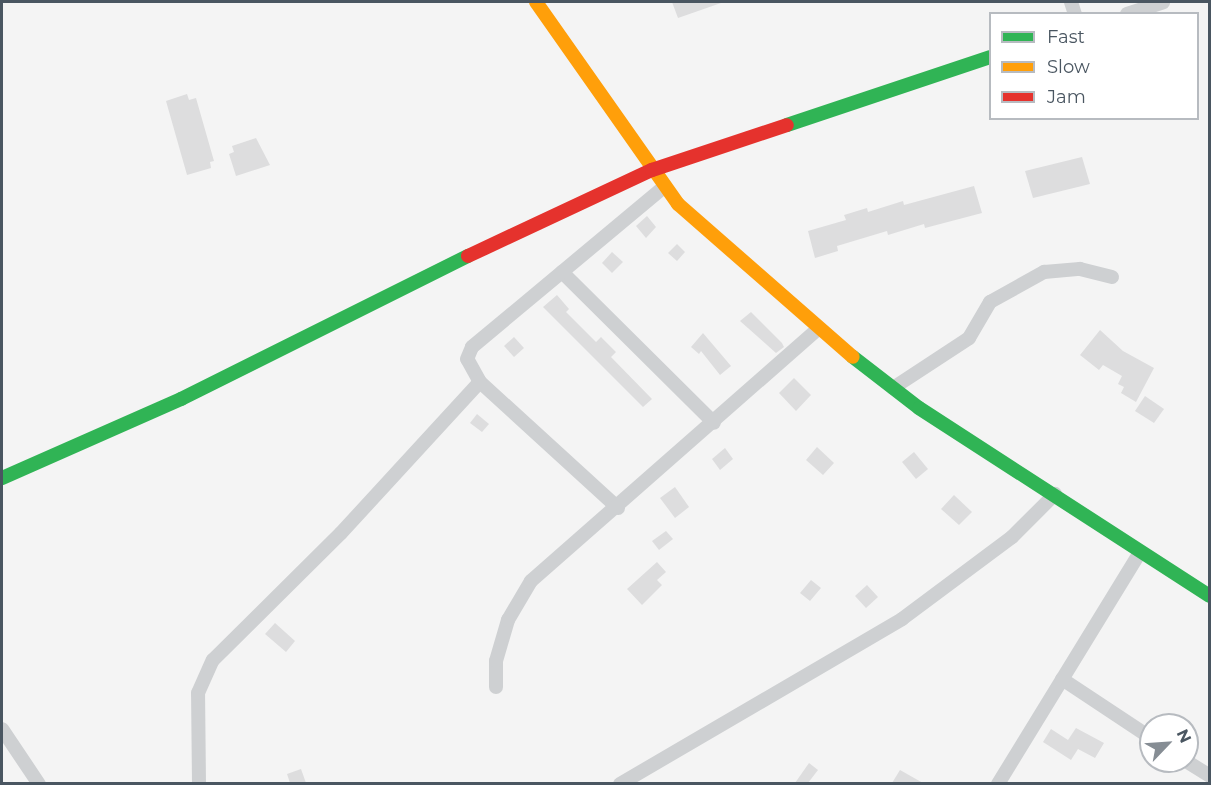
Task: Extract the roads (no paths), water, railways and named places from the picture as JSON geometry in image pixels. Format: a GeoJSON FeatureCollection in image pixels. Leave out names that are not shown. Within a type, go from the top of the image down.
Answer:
{"type":"FeatureCollection","features":[{"type":"Feature","properties":{"kind":"street"},"geometry":{"type":"LineString","coordinates":[[536,2],[664,187],[819,328],[893,388],[1209,596]]}},
{"type":"Feature","properties":{"kind":"street"},"geometry":{"type":"LineString","coordinates":[[1133,12],[1163,2]]}},
{"type":"Feature","properties":{"kind":"street"},"geometry":{"type":"LineString","coordinates":[[2,478],[160,409],[537,221],[652,170],[989,57]]}},
{"type":"Feature","properties":{"kind":"street"},"geometry":{"type":"LineString","coordinates":[[618,508],[480,382],[467,358],[472,347],[664,187]]}},
{"type":"Feature","properties":{"kind":"street"},"geometry":{"type":"LineString","coordinates":[[893,388],[969,338],[990,302],[1044,272],[1071,269],[1112,277]]}},
{"type":"Feature","properties":{"kind":"street"},"geometry":{"type":"LineString","coordinates":[[562,272],[714,423]]}},
{"type":"Feature","properties":{"kind":"street"},"geometry":{"type":"LineString","coordinates":[[496,687],[496,661],[517,598],[552,560],[618,508],[819,328]]}},
{"type":"Feature","properties":{"kind":"street"},"geometry":{"type":"LineString","coordinates":[[199,783],[198,693],[213,660],[341,533],[480,382]]}},
{"type":"Feature","properties":{"kind":"street"},"geometry":{"type":"LineString","coordinates":[[620,783],[902,619],[1012,537],[1055,494]]}},
{"type":"Feature","properties":{"kind":"street"},"geometry":{"type":"LineString","coordinates":[[998,783],[1140,552]]}},
{"type":"Feature","properties":{"kind":"street"},"geometry":{"type":"LineString","coordinates":[[1062,679],[1139,730]]}},
{"type":"Feature","properties":{"kind":"street"},"geometry":{"type":"LineString","coordinates":[[2,729],[39,783]]}}]}
